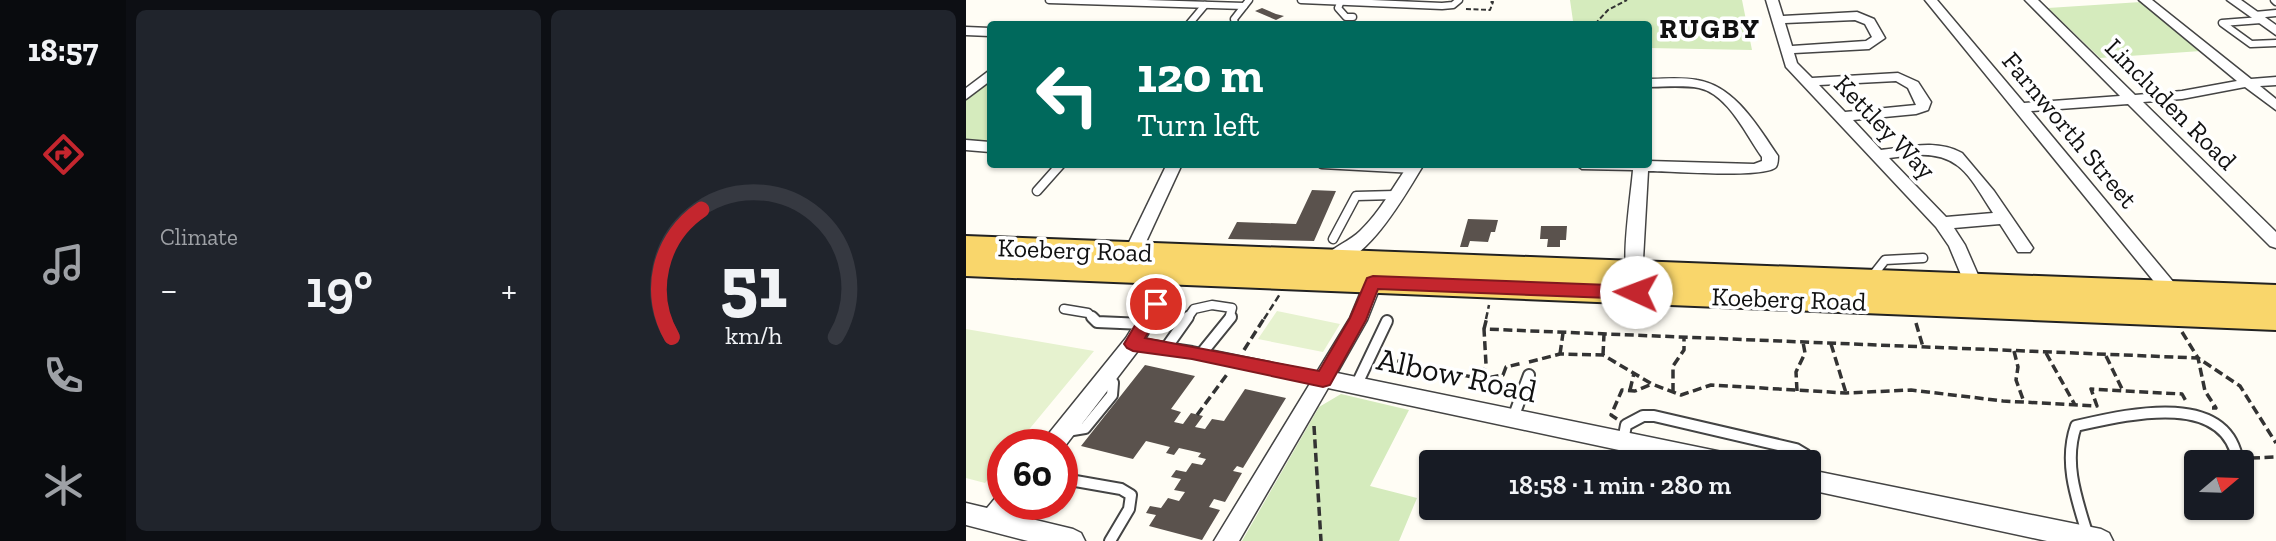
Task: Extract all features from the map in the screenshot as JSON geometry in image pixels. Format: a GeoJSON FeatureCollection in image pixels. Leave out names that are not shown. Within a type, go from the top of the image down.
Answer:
{"type":"FeatureCollection","features":[{"type":"Feature","properties":{"kind":"main road","name":"Koeberg Road"},"geometry":{"type":"LineString","coordinates":[[966,246],[1128,263],[1330,249],[1371,262]]}},
{"type":"Feature","properties":{"kind":"main road","name":"Koeberg Road"},"geometry":{"type":"LineString","coordinates":[[966,266],[1371,262],[1636,282],[2276,318]]}},
{"type":"Feature","properties":{"kind":"main road","name":"Koeberg Road"},"geometry":{"type":"LineString","coordinates":[[1636,282],[1869,280],[2276,296]]}},
{"type":"Feature","properties":{"kind":"street","name":"Kettley Way"},"geometry":{"type":"LineString","coordinates":[[1772,0],[1791,64],[1942,223],[1957,245],[1973,284]]}},
{"type":"Feature","properties":{"kind":"street","name":"Farnworth Street"},"geometry":{"type":"LineString","coordinates":[[1931,0],[2171,290]]}},
{"type":"Feature","properties":{"kind":"street","name":"Lincluden Road"},"geometry":{"type":"LineString","coordinates":[[2031,0],[2276,242]]}},
{"type":"Feature","properties":{"kind":"street"},"geometry":{"type":"LineString","coordinates":[[2145,0],[2276,106]]}},
{"type":"Feature","properties":{"kind":"street"},"geometry":{"type":"LineString","coordinates":[[2233,0],[2276,31]]}},
{"type":"Feature","properties":{"kind":"street"},"geometry":{"type":"LineString","coordinates":[[1777,20],[1857,16],[1870,22],[1880,38],[1869,44],[1786,50]]}},
{"type":"Feature","properties":{"kind":"street"},"geometry":{"type":"LineString","coordinates":[[966,31],[987,32]]}},
{"type":"Feature","properties":{"kind":"street"},"geometry":{"type":"LineString","coordinates":[[1809,82],[1898,77],[1913,85],[1924,102],[1923,107],[1916,110],[1841,117]]}},
{"type":"Feature","properties":{"kind":"street"},"geometry":{"type":"LineString","coordinates":[[966,95],[982,81]]}},
{"type":"Feature","properties":{"kind":"street"},"geometry":{"type":"LineString","coordinates":[[2020,108],[2182,95],[2247,83],[2276,81]]}},
{"type":"Feature","properties":{"kind":"street"},"geometry":{"type":"LineString","coordinates":[[1652,83],[1697,84],[1713,89],[1724,98],[1771,159],[1768,166],[1755,169],[1652,166]]}},
{"type":"Feature","properties":{"kind":"street"},"geometry":{"type":"LineString","coordinates":[[966,145],[987,147]]}},
{"type":"Feature","properties":{"kind":"street"},"geometry":{"type":"LineString","coordinates":[[1879,155],[1938,150],[1955,154],[1968,165],[2024,248]]}},
{"type":"Feature","properties":{"kind":"street"},"geometry":{"type":"LineString","coordinates":[[1128,263],[1173,168]]}},
{"type":"Feature","properties":{"kind":"street"},"geometry":{"type":"LineString","coordinates":[[1226,541],[1358,320],[1371,262],[1395,195],[1415,168]]}},
{"type":"Feature","properties":{"kind":"street"},"geometry":{"type":"LineString","coordinates":[[1636,282],[1641,168]]}},
{"type":"Feature","properties":{"kind":"street"},"geometry":{"type":"LineString","coordinates":[[1942,223],[2002,218]]}},
{"type":"Feature","properties":{"kind":"street"},"geometry":{"type":"LineString","coordinates":[[1065,429],[1133,344],[1156,304]]}},
{"type":"Feature","properties":{"kind":"street","name":"Albow Road"},"geometry":{"type":"LineString","coordinates":[[1323,379],[1665,450]]}},
{"type":"Feature","properties":{"kind":"street"},"geometry":{"type":"LineString","coordinates":[[1821,475],[2095,540]]}},
{"type":"Feature","properties":{"kind":"street"},"geometry":{"type":"LineString","coordinates":[[966,514],[987,513]]}},
{"type":"Feature","properties":{"kind":"street"},"geometry":{"type":"LineString","coordinates":[[1019,520],[1073,541]]}},
{"type":"Feature","properties":{"kind":"lane"},"geometry":{"type":"LineString","coordinates":[[1049,0],[1205,5],[1247,3]]}},
{"type":"Feature","properties":{"kind":"lane"},"geometry":{"type":"LineString","coordinates":[[1301,0],[1453,5],[1459,0]]}},
{"type":"Feature","properties":{"kind":"lane"},"geometry":{"type":"LineString","coordinates":[[1341,1],[1338,8],[1346,18],[1353,17]]}},
{"type":"Feature","properties":{"kind":"lane"},"geometry":{"type":"LineString","coordinates":[[1234,21],[1247,3]]}},
{"type":"Feature","properties":{"kind":"lane"},"geometry":{"type":"LineString","coordinates":[[1192,21],[1205,5]]}},
{"type":"Feature","properties":{"kind":"lane"},"geometry":{"type":"LineString","coordinates":[[2276,13],[2222,23],[2251,44],[2276,43]]}},
{"type":"Feature","properties":{"kind":"lane"},"geometry":{"type":"LineString","coordinates":[[1037,191],[1057,168]]}},
{"type":"Feature","properties":{"kind":"lane"},"geometry":{"type":"LineString","coordinates":[[1330,249],[1356,195],[1395,195]]}},
{"type":"Feature","properties":{"kind":"lane"},"geometry":{"type":"LineString","coordinates":[[1869,280],[1880,261],[1923,258]]}},
{"type":"Feature","properties":{"kind":"lane"},"geometry":{"type":"LineString","coordinates":[[1166,348],[1194,309],[1212,304],[1232,308],[1232,315],[1201,354]]}},
{"type":"Feature","properties":{"kind":"lane"},"geometry":{"type":"LineString","coordinates":[[1064,309],[1088,313],[1097,322],[1144,324]]}},
{"type":"Feature","properties":{"kind":"lane"},"geometry":{"type":"LineString","coordinates":[[1356,386],[1387,321]]}},
{"type":"Feature","properties":{"kind":"lane"},"geometry":{"type":"LineString","coordinates":[[1133,344],[1201,354],[1323,379]]}},
{"type":"Feature","properties":{"kind":"lane"},"geometry":{"type":"LineString","coordinates":[[1513,418],[1529,374]]}},
{"type":"Feature","properties":{"kind":"lane"},"geometry":{"type":"LineString","coordinates":[[2095,540],[2077,496],[2069,451],[2070,437],[2076,426],[2156,412],[2203,417],[2222,427],[2234,442],[2236,450]]}},
{"type":"Feature","properties":{"kind":"lane"},"geometry":{"type":"LineString","coordinates":[[1623,441],[1626,425],[1643,416],[1654,416],[1798,450]]}},
{"type":"Feature","properties":{"kind":"lane"},"geometry":{"type":"LineString","coordinates":[[1078,481],[1121,489],[1130,495],[1129,509],[1110,541]]}},
{"type":"Feature","properties":{"kind":"path"},"geometry":{"type":"LineString","coordinates":[[1598,21],[1608,10],[1627,0]]}},
{"type":"Feature","properties":{"kind":"path"},"geometry":{"type":"LineString","coordinates":[[1453,5],[1457,8],[1490,10],[1493,2],[1490,2]]}},
{"type":"Feature","properties":{"kind":"path"},"geometry":{"type":"LineString","coordinates":[[1477,389],[1486,352],[1484,329],[1490,302]]}},
{"type":"Feature","properties":{"kind":"path"},"geometry":{"type":"LineString","coordinates":[[1915,319],[1923,347]]}},
{"type":"Feature","properties":{"kind":"path"},"geometry":{"type":"LineString","coordinates":[[1484,329],[2198,358],[2240,386],[2276,443]]}},
{"type":"Feature","properties":{"kind":"path"},"geometry":{"type":"LineString","coordinates":[[2180,329],[2198,358],[2205,391],[2216,408],[2202,407]]}},
{"type":"Feature","properties":{"kind":"path"},"geometry":{"type":"LineString","coordinates":[[1560,354],[1563,332]]}},
{"type":"Feature","properties":{"kind":"path"},"geometry":{"type":"LineString","coordinates":[[1603,355],[1604,334]]}},
{"type":"Feature","properties":{"kind":"path"},"geometry":{"type":"LineString","coordinates":[[1673,392],[1673,366],[1684,350],[1684,337]]}},
{"type":"Feature","properties":{"kind":"path"},"geometry":{"type":"LineString","coordinates":[[1797,391],[1796,372],[1805,353],[1803,342]]}},
{"type":"Feature","properties":{"kind":"path"},"geometry":{"type":"LineString","coordinates":[[1831,343],[1845,382],[1846,393]]}},
{"type":"Feature","properties":{"kind":"path"},"geometry":{"type":"LineString","coordinates":[[2013,351],[2018,367],[2016,380],[2024,402]]}},
{"type":"Feature","properties":{"kind":"path"},"geometry":{"type":"LineString","coordinates":[[2045,352],[2075,405]]}},
{"type":"Feature","properties":{"kind":"path"},"geometry":{"type":"LineString","coordinates":[[1388,359],[1481,379],[1503,375],[1506,367],[1560,354],[1603,355],[1653,384],[1687,395],[1711,385],[1846,393],[1911,390],[2024,402],[2097,405],[2091,390],[2182,394],[2189,406]]}},
{"type":"Feature","properties":{"kind":"path"},"geometry":{"type":"LineString","coordinates":[[2105,354],[2123,391]]}},
{"type":"Feature","properties":{"kind":"path"},"geometry":{"type":"LineString","coordinates":[[1630,390],[1634,373]]}},
{"type":"Feature","properties":{"kind":"path"},"geometry":{"type":"LineString","coordinates":[[1611,415],[1622,390],[1653,384]]}},
{"type":"Feature","properties":{"kind":"path"},"geometry":{"type":"LineString","coordinates":[[1313,417],[1321,541]]}},
{"type":"Feature","properties":{"kind":"path"},"geometry":{"type":"LineString","coordinates":[[2254,458],[2276,457]]}},
{"type":"Feature","properties":{"kind":"green space"},"geometry":{"type":"Polygon","coordinates":[[[1570,0],[1742,0],[1752,50],[1652,48],[1652,21],[1573,21],[1570,0]]]}},
{"type":"Feature","properties":{"kind":"green space"},"geometry":{"type":"Polygon","coordinates":[[[2141,2],[2201,51],[2100,58],[2048,8],[2141,2]]]}},
{"type":"Feature","properties":{"kind":"green space"},"geometry":{"type":"Polygon","coordinates":[[[980,83],[987,83],[987,146],[966,145],[966,95],[980,83]]]}},
{"type":"Feature","properties":{"kind":"green space"},"geometry":{"type":"Polygon","coordinates":[[[1277,311],[1340,324],[1323,352],[1258,339],[1277,311]]]}},
{"type":"Feature","properties":{"kind":"green space"},"geometry":{"type":"Polygon","coordinates":[[[966,329],[1094,351],[1029,429],[987,429],[987,481],[985,483],[966,478],[966,329]]]}},
{"type":"Feature","properties":{"kind":"green space"},"geometry":{"type":"Polygon","coordinates":[[[1341,394],[1409,410],[1370,486],[1417,498],[1399,541],[1242,541],[1319,407],[1341,394]]]}},
{"type":"Feature","properties":{"kind":"building"},"geometry":{"type":"Polygon","coordinates":[[[1262,8],[1284,16],[1276,20],[1255,11],[1262,8]]]}},
{"type":"Feature","properties":{"kind":"building"},"geometry":{"type":"Polygon","coordinates":[[[1312,190],[1336,191],[1314,241],[1228,239],[1237,222],[1296,224],[1312,190]]]}},
{"type":"Feature","properties":{"kind":"building"},"geometry":{"type":"Polygon","coordinates":[[[1468,219],[1498,220],[1495,232],[1491,232],[1488,242],[1470,241],[1468,247],[1460,247],[1468,219]]]}},
{"type":"Feature","properties":{"kind":"building"},"geometry":{"type":"Polygon","coordinates":[[[1541,226],[1567,226],[1566,240],[1560,240],[1560,247],[1547,247],[1548,239],[1540,239],[1541,226]]]}},
{"type":"Feature","properties":{"kind":"building"},"geometry":{"type":"Polygon","coordinates":[[[1145,365],[1195,376],[1171,409],[1181,412],[1174,422],[1183,424],[1191,413],[1203,416],[1195,427],[1205,429],[1212,419],[1224,421],[1245,389],[1286,398],[1243,468],[1237,466],[1233,471],[1242,473],[1225,502],[1214,499],[1209,507],[1220,510],[1202,540],[1149,526],[1156,515],[1146,513],[1150,506],[1161,508],[1168,498],[1179,501],[1185,492],[1174,490],[1181,479],[1171,477],[1176,470],[1186,472],[1192,463],[1202,465],[1206,459],[1198,457],[1201,453],[1179,448],[1174,455],[1166,453],[1170,447],[1146,441],[1133,459],[1081,446],[1145,365]]]}},
{"type":"Feature","properties":{"kind":"district","name":"RUGBY"},"geometry":{"type":"Point","coordinates":[1710,28]}},
{"type":"Feature","properties":{"kind":"route"},"geometry":{"type":"LineString","coordinates":[[1156,304],[1133,344],[1192,352],[1323,379],[1358,320],[1373,282],[1636,292]]}}]}
